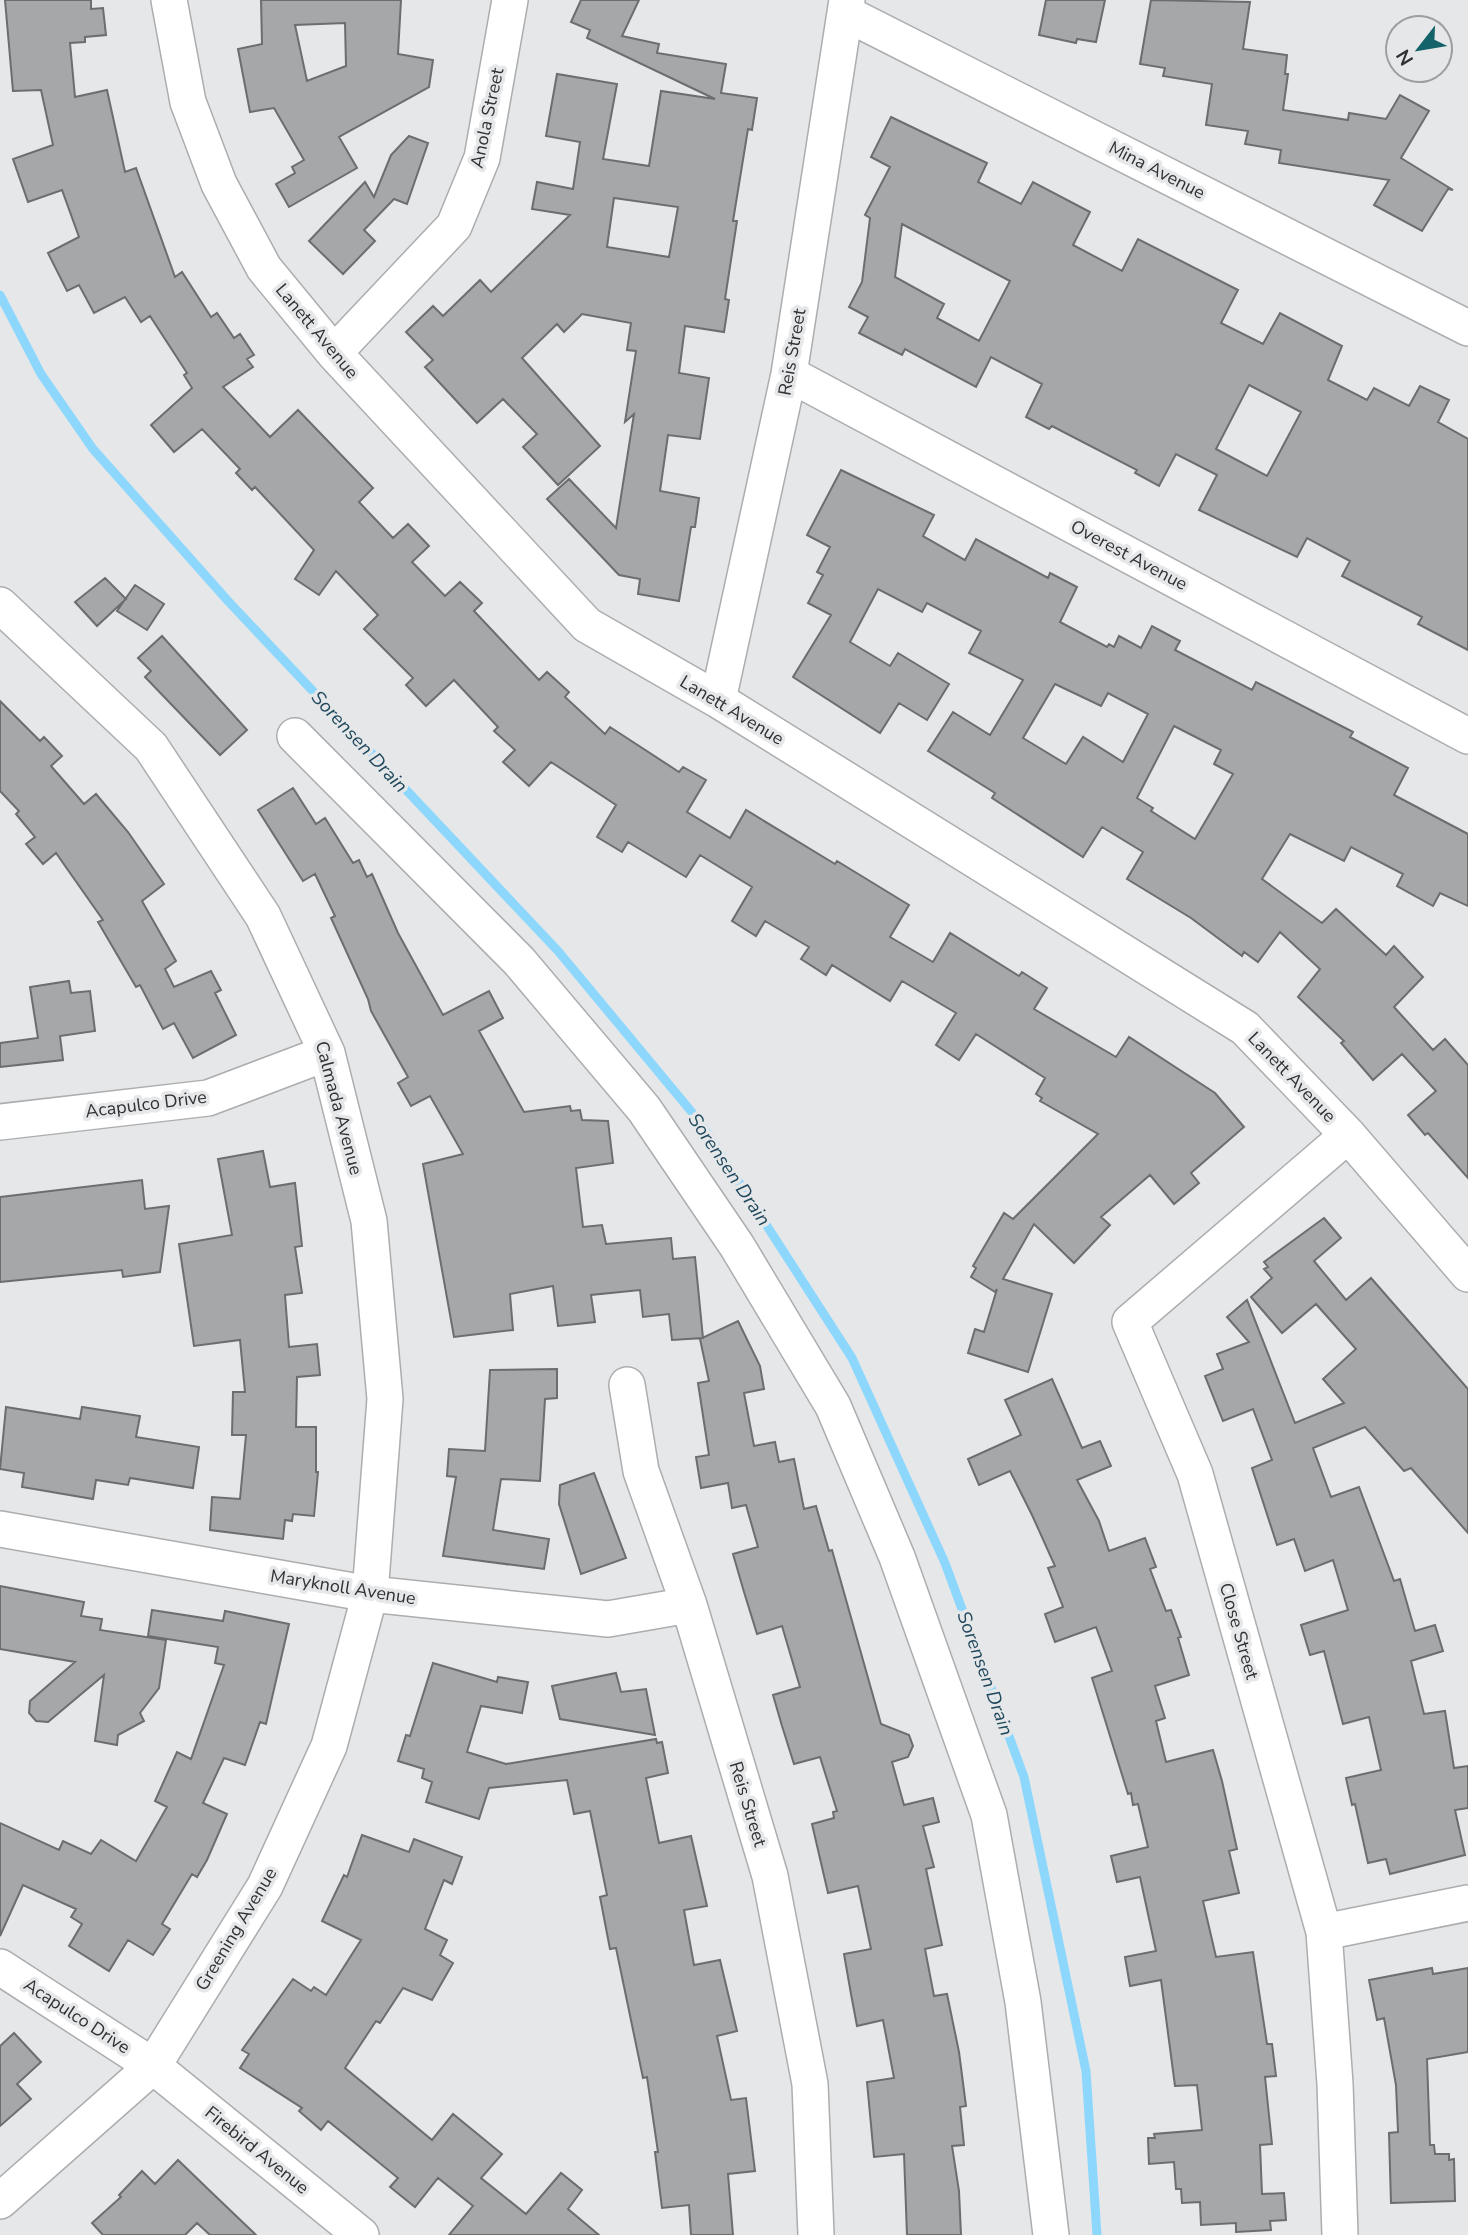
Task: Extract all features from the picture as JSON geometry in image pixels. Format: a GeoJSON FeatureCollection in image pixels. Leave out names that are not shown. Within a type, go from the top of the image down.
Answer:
{"type":"FeatureCollection","features":[{"type":"Feature","properties":{"kind":"street","name":"Lanett Avenue"},"geometry":{"type":"LineString","coordinates":[[169,0],[188,102],[219,184],[264,268],[334,353],[587,625],[718,699],[1244,1028],[1348,1135],[1464,1261]]}},
{"type":"Feature","properties":{"kind":"street","name":"Anola Street"},"geometry":{"type":"LineString","coordinates":[[334,353],[454,226],[482,158],[510,0]]}},
{"type":"Feature","properties":{"kind":"street","name":"Mina Avenue"},"geometry":{"type":"LineString","coordinates":[[846,6],[1468,328]]}},
{"type":"Feature","properties":{"kind":"street","name":"Reis Street"},"geometry":{"type":"LineString","coordinates":[[718,699],[789,373],[846,6]]}},
{"type":"Feature","properties":{"kind":"street","name":"Overest Avenue"},"geometry":{"type":"LineString","coordinates":[[789,373],[1468,736]]}},
{"type":"Feature","properties":{"kind":"street","name":"Calmada Avenue"},"geometry":{"type":"LineString","coordinates":[[0,605],[151,747],[263,916],[327,1053],[369,1221],[385,1399],[370,1594]]}},
{"type":"Feature","properties":{"kind":"street"},"geometry":{"type":"LineString","coordinates":[[295,736],[519,961],[644,1109],[737,1246],[833,1406],[897,1557],[989,1815],[1023,2002],[1051,2235]]}},
{"type":"Feature","properties":{"kind":"street","name":"Acapulco Drive"},"geometry":{"type":"LineString","coordinates":[[0,1122],[208,1098],[327,1053]]}},
{"type":"Feature","properties":{"kind":"street","name":"Close Street"},"geometry":{"type":"LineString","coordinates":[[1340,2235],[1335,2084],[1324,1932],[1195,1474],[1130,1322],[1348,1135]]}},
{"type":"Feature","properties":{"kind":"street","name":"Reis Street"},"geometry":{"type":"LineString","coordinates":[[627,1385],[641,1471],[689,1605],[769,1876],[810,2084],[816,2235]]}},
{"type":"Feature","properties":{"kind":"street","name":"Maryknoll Avenue"},"geometry":{"type":"LineString","coordinates":[[0,1529],[370,1594],[608,1619],[689,1605]]}},
{"type":"Feature","properties":{"kind":"street","name":"Greening Avenue"},"geometry":{"type":"LineString","coordinates":[[0,2201],[153,2066],[265,1886],[329,1746],[370,1594]]}},
{"type":"Feature","properties":{"kind":"street"},"geometry":{"type":"LineString","coordinates":[[1324,1932],[1468,1903]]}},
{"type":"Feature","properties":{"kind":"street","name":"Acapulco Drive"},"geometry":{"type":"LineString","coordinates":[[0,1967],[153,2066]]}},
{"type":"Feature","properties":{"kind":"street","name":"Firebird Avenue"},"geometry":{"type":"LineString","coordinates":[[153,2066],[361,2235]]}},
{"type":"Feature","properties":{"kind":"building"},"geometry":{"type":"Polygon","coordinates":[[[5,0],[91,0],[91,9],[103,8],[106,35],[85,37],[85,42],[70,43],[75,97],[107,90],[125,172],[136,168],[175,277],[182,272],[211,317],[217,313],[234,338],[240,334],[254,355],[247,359],[253,367],[223,387],[270,437],[298,410],[373,488],[359,502],[393,538],[408,524],[429,546],[412,562],[445,596],[460,582],[482,603],[474,611],[539,680],[547,672],[569,692],[565,697],[605,734],[610,727],[679,772],[683,767],[706,780],[687,812],[730,838],[746,810],[835,864],[837,861],[909,905],[890,937],[933,962],[950,933],[1019,976],[1022,972],[1047,988],[1034,1009],[1116,1057],[1129,1037],[1215,1093],[1244,1127],[1191,1173],[1199,1183],[1174,1204],[1150,1175],[1101,1217],[1110,1225],[1074,1263],[1034,1224],[1003,1279],[1052,1294],[1028,1372],[968,1353],[975,1329],[984,1332],[997,1289],[995,1292],[971,1277],[976,1268],[973,1266],[1004,1213],[1013,1219],[1098,1134],[1040,1101],[1042,1098],[1036,1094],[1045,1078],[976,1034],[959,1060],[936,1045],[956,1013],[902,981],[890,1001],[832,965],[826,975],[801,959],[809,947],[765,921],[756,936],[732,921],[752,887],[700,855],[686,877],[628,842],[622,852],[597,837],[616,805],[551,762],[529,786],[503,762],[515,750],[494,731],[498,727],[454,680],[426,706],[406,685],[413,678],[364,629],[378,615],[336,571],[319,595],[295,579],[314,550],[255,487],[252,490],[236,473],[240,469],[202,429],[174,452],[151,425],[192,388],[184,375],[187,373],[150,316],[141,322],[125,297],[94,313],[79,285],[67,291],[48,253],[79,237],[62,190],[28,202],[13,159],[53,145],[41,90],[13,91],[5,0]]]}},
{"type":"Feature","properties":{"kind":"building"},"geometry":{"type":"Polygon","coordinates":[[[261,0],[401,0],[398,54],[433,60],[429,87],[339,137],[357,168],[289,207],[276,184],[295,173],[292,167],[304,160],[274,108],[250,112],[238,49],[262,44],[261,0]],[[345,23],[295,25],[307,81],[346,66],[345,23]]]}},
{"type":"Feature","properties":{"kind":"building"},"geometry":{"type":"Polygon","coordinates":[[[581,0],[639,0],[622,36],[659,44],[657,53],[726,64],[721,93],[757,98],[752,130],[748,129],[733,221],[737,221],[725,299],[729,300],[724,332],[685,326],[679,373],[709,378],[700,439],[668,435],[660,491],[699,498],[695,527],[691,527],[679,601],[638,594],[640,579],[619,575],[547,499],[569,479],[616,528],[634,414],[625,422],[636,351],[627,350],[631,323],[582,314],[564,332],[557,324],[522,358],[600,446],[558,485],[523,447],[537,434],[503,399],[477,423],[425,367],[433,360],[406,332],[433,306],[443,316],[480,280],[491,292],[570,215],[532,209],[537,182],[573,189],[580,142],[546,136],[557,74],[617,84],[603,159],[649,166],[661,91],[715,99],[587,38],[590,30],[571,22],[581,0]],[[614,198],[607,247],[669,257],[678,207],[614,198]]]}},
{"type":"Feature","properties":{"kind":"building"},"geometry":{"type":"Polygon","coordinates":[[[1046,0],[1105,0],[1096,42],[1077,39],[1076,43],[1039,35],[1046,0]]]}},
{"type":"Feature","properties":{"kind":"building"},"geometry":{"type":"Polygon","coordinates":[[[1151,0],[1250,2],[1243,49],[1287,55],[1285,74],[1288,74],[1283,110],[1348,120],[1349,113],[1386,119],[1400,95],[1429,111],[1401,158],[1453,190],[1448,189],[1422,231],[1374,205],[1389,180],[1279,163],[1281,150],[1245,144],[1248,131],[1206,125],[1212,84],[1163,76],[1165,68],[1140,64],[1151,0]]]}},
{"type":"Feature","properties":{"kind":"building"},"geometry":{"type":"Polygon","coordinates":[[[891,117],[987,163],[978,182],[1021,204],[1033,182],[1090,212],[1073,245],[1122,271],[1138,239],[1238,290],[1221,323],[1263,344],[1280,313],[1342,346],[1328,380],[1367,400],[1374,388],[1409,406],[1420,386],[1449,400],[1438,422],[1468,439],[1468,650],[1418,624],[1422,617],[1342,576],[1350,561],[1307,538],[1297,557],[1199,510],[1217,475],[1176,454],[1159,486],[1135,473],[1137,470],[1052,426],[1049,429],[1026,417],[1042,384],[991,357],[976,387],[905,349],[902,355],[859,333],[868,317],[849,307],[862,282],[870,218],[865,215],[890,167],[871,157],[891,117]],[[902,224],[895,277],[944,304],[937,318],[979,341],[1010,281],[902,224]],[[1249,385],[1216,449],[1267,476],[1301,412],[1249,385]]]}},
{"type":"Feature","properties":{"kind":"building"},"geometry":{"type":"Polygon","coordinates":[[[409,136],[428,143],[407,204],[394,199],[364,230],[375,241],[343,274],[309,241],[365,182],[374,197],[391,155],[409,136]]]}},
{"type":"Feature","properties":{"kind":"building"},"geometry":{"type":"Polygon","coordinates":[[[841,470],[934,515],[923,536],[965,560],[976,539],[1048,578],[1050,573],[1077,587],[1060,622],[1107,647],[1109,644],[1114,647],[1119,636],[1141,648],[1152,626],[1180,641],[1175,650],[1252,690],[1256,682],[1353,732],[1350,737],[1408,768],[1394,795],[1468,834],[1468,906],[1440,893],[1433,906],[1397,886],[1403,874],[1351,847],[1344,861],[1290,834],[1262,879],[1322,923],[1336,909],[1386,955],[1394,946],[1423,977],[1394,1007],[1433,1050],[1445,1039],[1468,1065],[1468,1178],[1408,1115],[1436,1091],[1402,1054],[1373,1080],[1341,1043],[1344,1041],[1298,997],[1320,969],[1280,932],[1258,962],[1244,952],[1242,956],[1191,918],[1127,879],[1143,852],[1102,827],[1083,857],[992,798],[995,793],[928,751],[953,712],[990,735],[1023,680],[969,653],[981,631],[927,603],[922,612],[878,589],[850,642],[890,666],[898,653],[949,684],[927,720],[899,703],[880,733],[793,677],[831,615],[808,603],[823,575],[817,572],[830,547],[807,535],[841,470]],[[1055,684],[1023,738],[1066,764],[1083,737],[1123,762],[1148,714],[1108,693],[1101,706],[1055,684]],[[1174,726],[1137,798],[1153,808],[1151,811],[1195,839],[1233,774],[1214,764],[1221,750],[1174,726]]]}},
{"type":"Feature","properties":{"kind":"building"},"geometry":{"type":"Polygon","coordinates":[[[105,578],[126,599],[97,626],[75,602],[105,578]]]}},
{"type":"Feature","properties":{"kind":"building"},"geometry":{"type":"Polygon","coordinates":[[[135,585],[164,604],[147,630],[117,611],[135,585]]]}},
{"type":"Feature","properties":{"kind":"building"},"geometry":{"type":"Polygon","coordinates":[[[162,636],[247,730],[220,755],[145,677],[151,671],[138,658],[162,636]]]}},
{"type":"Feature","properties":{"kind":"building"},"geometry":{"type":"Polygon","coordinates":[[[0,701],[40,741],[44,737],[62,756],[51,766],[84,804],[96,794],[128,832],[164,884],[142,901],[176,961],[165,969],[174,987],[211,971],[221,990],[215,993],[236,1035],[193,1058],[174,1023],[163,1029],[140,985],[136,987],[98,922],[103,920],[56,853],[43,864],[26,844],[35,837],[16,814],[19,811],[0,791],[0,701]]]}},
{"type":"Feature","properties":{"kind":"building"},"geometry":{"type":"Polygon","coordinates":[[[293,788],[316,824],[325,818],[353,863],[359,860],[367,877],[372,874],[398,933],[443,1015],[489,991],[503,1018],[479,1031],[524,1112],[570,1106],[571,1111],[580,1110],[582,1120],[608,1121],[613,1163],[576,1168],[583,1227],[602,1225],[606,1244],[671,1238],[673,1259],[695,1257],[703,1338],[672,1340],[669,1314],[643,1317],[640,1290],[591,1295],[595,1322],[558,1326],[553,1286],[510,1294],[513,1330],[454,1337],[423,1164],[463,1154],[430,1096],[411,1106],[398,1083],[408,1077],[371,1011],[331,918],[335,916],[315,874],[303,881],[258,810],[293,788]]]}},
{"type":"Feature","properties":{"kind":"building"},"geometry":{"type":"Polygon","coordinates":[[[69,981],[71,993],[90,991],[95,1031],[60,1036],[63,1060],[0,1067],[0,1043],[38,1038],[30,987],[69,981]]]}},
{"type":"Feature","properties":{"kind":"building"},"geometry":{"type":"Polygon","coordinates":[[[263,1151],[270,1187],[295,1183],[302,1246],[295,1247],[302,1293],[285,1295],[289,1347],[317,1344],[320,1375],[297,1377],[296,1427],[316,1427],[318,1472],[314,1516],[293,1514],[292,1521],[285,1520],[283,1539],[210,1530],[212,1497],[240,1499],[246,1435],[232,1435],[233,1392],[245,1392],[240,1340],[194,1346],[179,1244],[232,1235],[218,1159],[263,1151]]]}},
{"type":"Feature","properties":{"kind":"building"},"geometry":{"type":"Polygon","coordinates":[[[142,1180],[145,1209],[169,1206],[160,1272],[123,1277],[122,1270],[0,1282],[0,1197],[142,1180]]]}},
{"type":"Feature","properties":{"kind":"building"},"geometry":{"type":"Polygon","coordinates":[[[1324,1218],[1341,1238],[1314,1261],[1346,1300],[1371,1278],[1468,1389],[1468,1533],[1411,1468],[1404,1471],[1365,1427],[1313,1448],[1331,1497],[1359,1487],[1394,1581],[1400,1579],[1415,1631],[1435,1625],[1443,1651],[1411,1661],[1424,1714],[1445,1711],[1454,1768],[1468,1766],[1468,1808],[1455,1810],[1465,1855],[1390,1874],[1386,1859],[1368,1863],[1355,1804],[1352,1805],[1346,1778],[1381,1770],[1369,1717],[1343,1724],[1324,1651],[1310,1655],[1301,1625],[1348,1610],[1333,1560],[1305,1571],[1294,1539],[1277,1545],[1252,1468],[1272,1460],[1253,1409],[1223,1421],[1205,1376],[1223,1369],[1217,1354],[1249,1342],[1227,1317],[1247,1300],[1295,1423],[1344,1403],[1323,1379],[1356,1349],[1316,1304],[1282,1333],[1251,1297],[1272,1278],[1264,1269],[1268,1267],[1264,1262],[1324,1218]]]}},
{"type":"Feature","properties":{"kind":"building"},"geometry":{"type":"Polygon","coordinates":[[[738,1321],[760,1366],[764,1389],[744,1393],[754,1446],[775,1442],[779,1462],[794,1459],[804,1509],[816,1506],[829,1551],[832,1550],[881,1724],[909,1735],[913,1746],[908,1757],[892,1762],[904,1805],[933,1798],[939,1822],[923,1826],[934,1867],[926,1869],[942,1945],[925,1949],[934,1996],[947,1994],[959,2052],[966,2106],[960,2107],[964,2145],[952,2146],[959,2191],[961,2235],[907,2235],[904,2154],[874,2157],[867,2082],[894,2078],[883,2020],[857,2026],[844,1954],[871,1949],[858,1886],[828,1893],[812,1824],[834,1818],[833,1812],[837,1811],[820,1757],[794,1764],[782,1726],[773,1695],[800,1687],[782,1626],[757,1634],[744,1592],[733,1554],[758,1547],[746,1505],[732,1508],[728,1483],[701,1488],[696,1457],[709,1455],[698,1383],[709,1381],[700,1339],[738,1321]]]}},
{"type":"Feature","properties":{"kind":"building"},"geometry":{"type":"Polygon","coordinates":[[[557,1369],[557,1398],[545,1399],[540,1481],[501,1479],[493,1530],[549,1539],[544,1569],[443,1556],[456,1477],[447,1476],[449,1449],[485,1451],[490,1370],[557,1369]]]}},
{"type":"Feature","properties":{"kind":"building"},"geometry":{"type":"Polygon","coordinates":[[[1052,1379],[1082,1448],[1100,1441],[1111,1466],[1077,1480],[1099,1521],[1109,1551],[1145,1538],[1156,1567],[1150,1569],[1166,1611],[1171,1610],[1181,1637],[1178,1638],[1189,1675],[1155,1686],[1165,1718],[1156,1721],[1166,1762],[1213,1750],[1222,1781],[1237,1849],[1229,1851],[1239,1893],[1203,1901],[1216,1957],[1253,1952],[1267,2044],[1272,2044],[1276,2076],[1265,2077],[1272,2144],[1260,2145],[1262,2194],[1284,2193],[1286,2220],[1270,2221],[1271,2230],[1236,2232],[1236,2223],[1201,2225],[1200,2202],[1182,2203],[1181,2189],[1176,2189],[1174,2162],[1149,2164],[1148,2138],[1155,2138],[1154,2134],[1202,2130],[1197,2085],[1175,2086],[1161,1980],[1130,1986],[1125,1957],[1156,1951],[1140,1877],[1117,1882],[1111,1856],[1148,1847],[1138,1804],[1133,1805],[1131,1793],[1128,1794],[1092,1678],[1112,1671],[1096,1627],[1055,1642],[1045,1614],[1063,1607],[1048,1568],[1055,1566],[1032,1515],[1010,1471],[979,1485],[968,1459],[1021,1435],[1005,1400],[1052,1379]]]}},
{"type":"Feature","properties":{"kind":"building"},"geometry":{"type":"Polygon","coordinates":[[[6,1407],[80,1419],[82,1407],[140,1416],[136,1437],[199,1447],[193,1488],[130,1478],[128,1485],[96,1480],[93,1499],[22,1487],[24,1473],[0,1469],[6,1407]]]}},
{"type":"Feature","properties":{"kind":"building"},"geometry":{"type":"Polygon","coordinates":[[[594,1473],[626,1558],[581,1574],[559,1504],[560,1485],[594,1473]]]}},
{"type":"Feature","properties":{"kind":"building"},"geometry":{"type":"Polygon","coordinates":[[[0,1586],[84,1602],[81,1616],[102,1619],[100,1630],[166,1640],[159,1688],[140,1713],[144,1721],[118,1735],[117,1745],[95,1741],[104,1675],[48,1722],[36,1721],[29,1713],[30,1701],[75,1662],[0,1649],[0,1586]]]}},
{"type":"Feature","properties":{"kind":"building"},"geometry":{"type":"Polygon","coordinates":[[[152,1610],[223,1621],[225,1611],[289,1624],[266,1724],[260,1722],[245,1765],[224,1758],[203,1803],[227,1814],[207,1860],[197,1877],[192,1874],[162,1924],[170,1929],[153,1955],[128,1940],[109,1971],[69,1946],[82,1924],[71,1917],[76,1909],[23,1885],[0,1936],[0,1823],[59,1850],[63,1841],[91,1854],[101,1840],[136,1861],[167,1807],[155,1801],[177,1752],[191,1759],[224,1665],[215,1663],[218,1647],[148,1636],[152,1610]]]}},
{"type":"Feature","properties":{"kind":"building"},"geometry":{"type":"Polygon","coordinates":[[[433,1663],[497,1682],[498,1677],[528,1682],[522,1713],[481,1706],[467,1752],[506,1764],[656,1739],[657,1743],[662,1742],[668,1773],[646,1778],[659,1843],[691,1836],[707,1906],[684,1910],[694,1965],[720,1960],[737,2031],[717,2036],[731,2100],[746,2098],[755,2171],[728,2174],[733,2235],[691,2235],[689,2205],[662,2208],[655,2152],[658,2152],[647,2077],[643,2078],[616,1948],[610,1949],[600,1897],[607,1895],[590,1811],[574,1814],[567,1780],[489,1788],[479,1819],[426,1802],[432,1782],[422,1778],[424,1769],[398,1761],[406,1735],[410,1736],[433,1663]]]}},
{"type":"Feature","properties":{"kind":"building"},"geometry":{"type":"Polygon","coordinates":[[[616,1673],[621,1692],[646,1689],[655,1735],[560,1719],[552,1686],[616,1673]]]}},
{"type":"Feature","properties":{"kind":"building"},"geometry":{"type":"Polygon","coordinates":[[[362,1835],[409,1852],[414,1839],[462,1857],[452,1884],[444,1880],[425,1929],[447,1940],[440,1955],[453,1963],[432,2000],[403,1988],[380,2023],[376,2021],[345,2068],[432,2140],[453,2114],[502,2154],[481,2178],[526,2214],[561,2173],[582,2190],[568,2209],[599,2235],[449,2235],[473,2206],[438,2178],[415,2207],[390,2187],[398,2178],[328,2121],[321,2130],[299,2111],[302,2108],[240,2068],[249,2054],[242,2050],[293,1979],[311,1991],[314,1987],[326,1995],[361,1940],[322,1921],[344,1875],[347,1877],[362,1835]]]}},
{"type":"Feature","properties":{"kind":"building"},"geometry":{"type":"Polygon","coordinates":[[[1432,1968],[1433,1974],[1468,1968],[1468,2052],[1427,2059],[1430,2145],[1434,2145],[1435,2154],[1449,2154],[1449,2160],[1454,2159],[1455,2201],[1391,2203],[1389,2133],[1398,2132],[1396,2085],[1384,2018],[1377,2020],[1369,1980],[1432,1968]]]}},
{"type":"Feature","properties":{"kind":"building"},"geometry":{"type":"Polygon","coordinates":[[[14,2033],[41,2062],[17,2084],[31,2099],[0,2126],[0,2046],[14,2033]]]}},
{"type":"Feature","properties":{"kind":"building"},"geometry":{"type":"Polygon","coordinates":[[[178,2160],[256,2235],[210,2235],[197,2223],[185,2235],[103,2235],[92,2223],[121,2197],[119,2195],[142,2171],[155,2184],[178,2160]]]}},
{"type":"Feature","properties":{"kind":"waterway","name":"Sorensen Drain"},"geometry":{"type":"LineString","coordinates":[[0,295],[41,374],[93,449],[228,601],[558,951],[700,1122],[852,1358],[945,1563],[1024,1777],[1086,2071],[1097,2235]]}}]}
